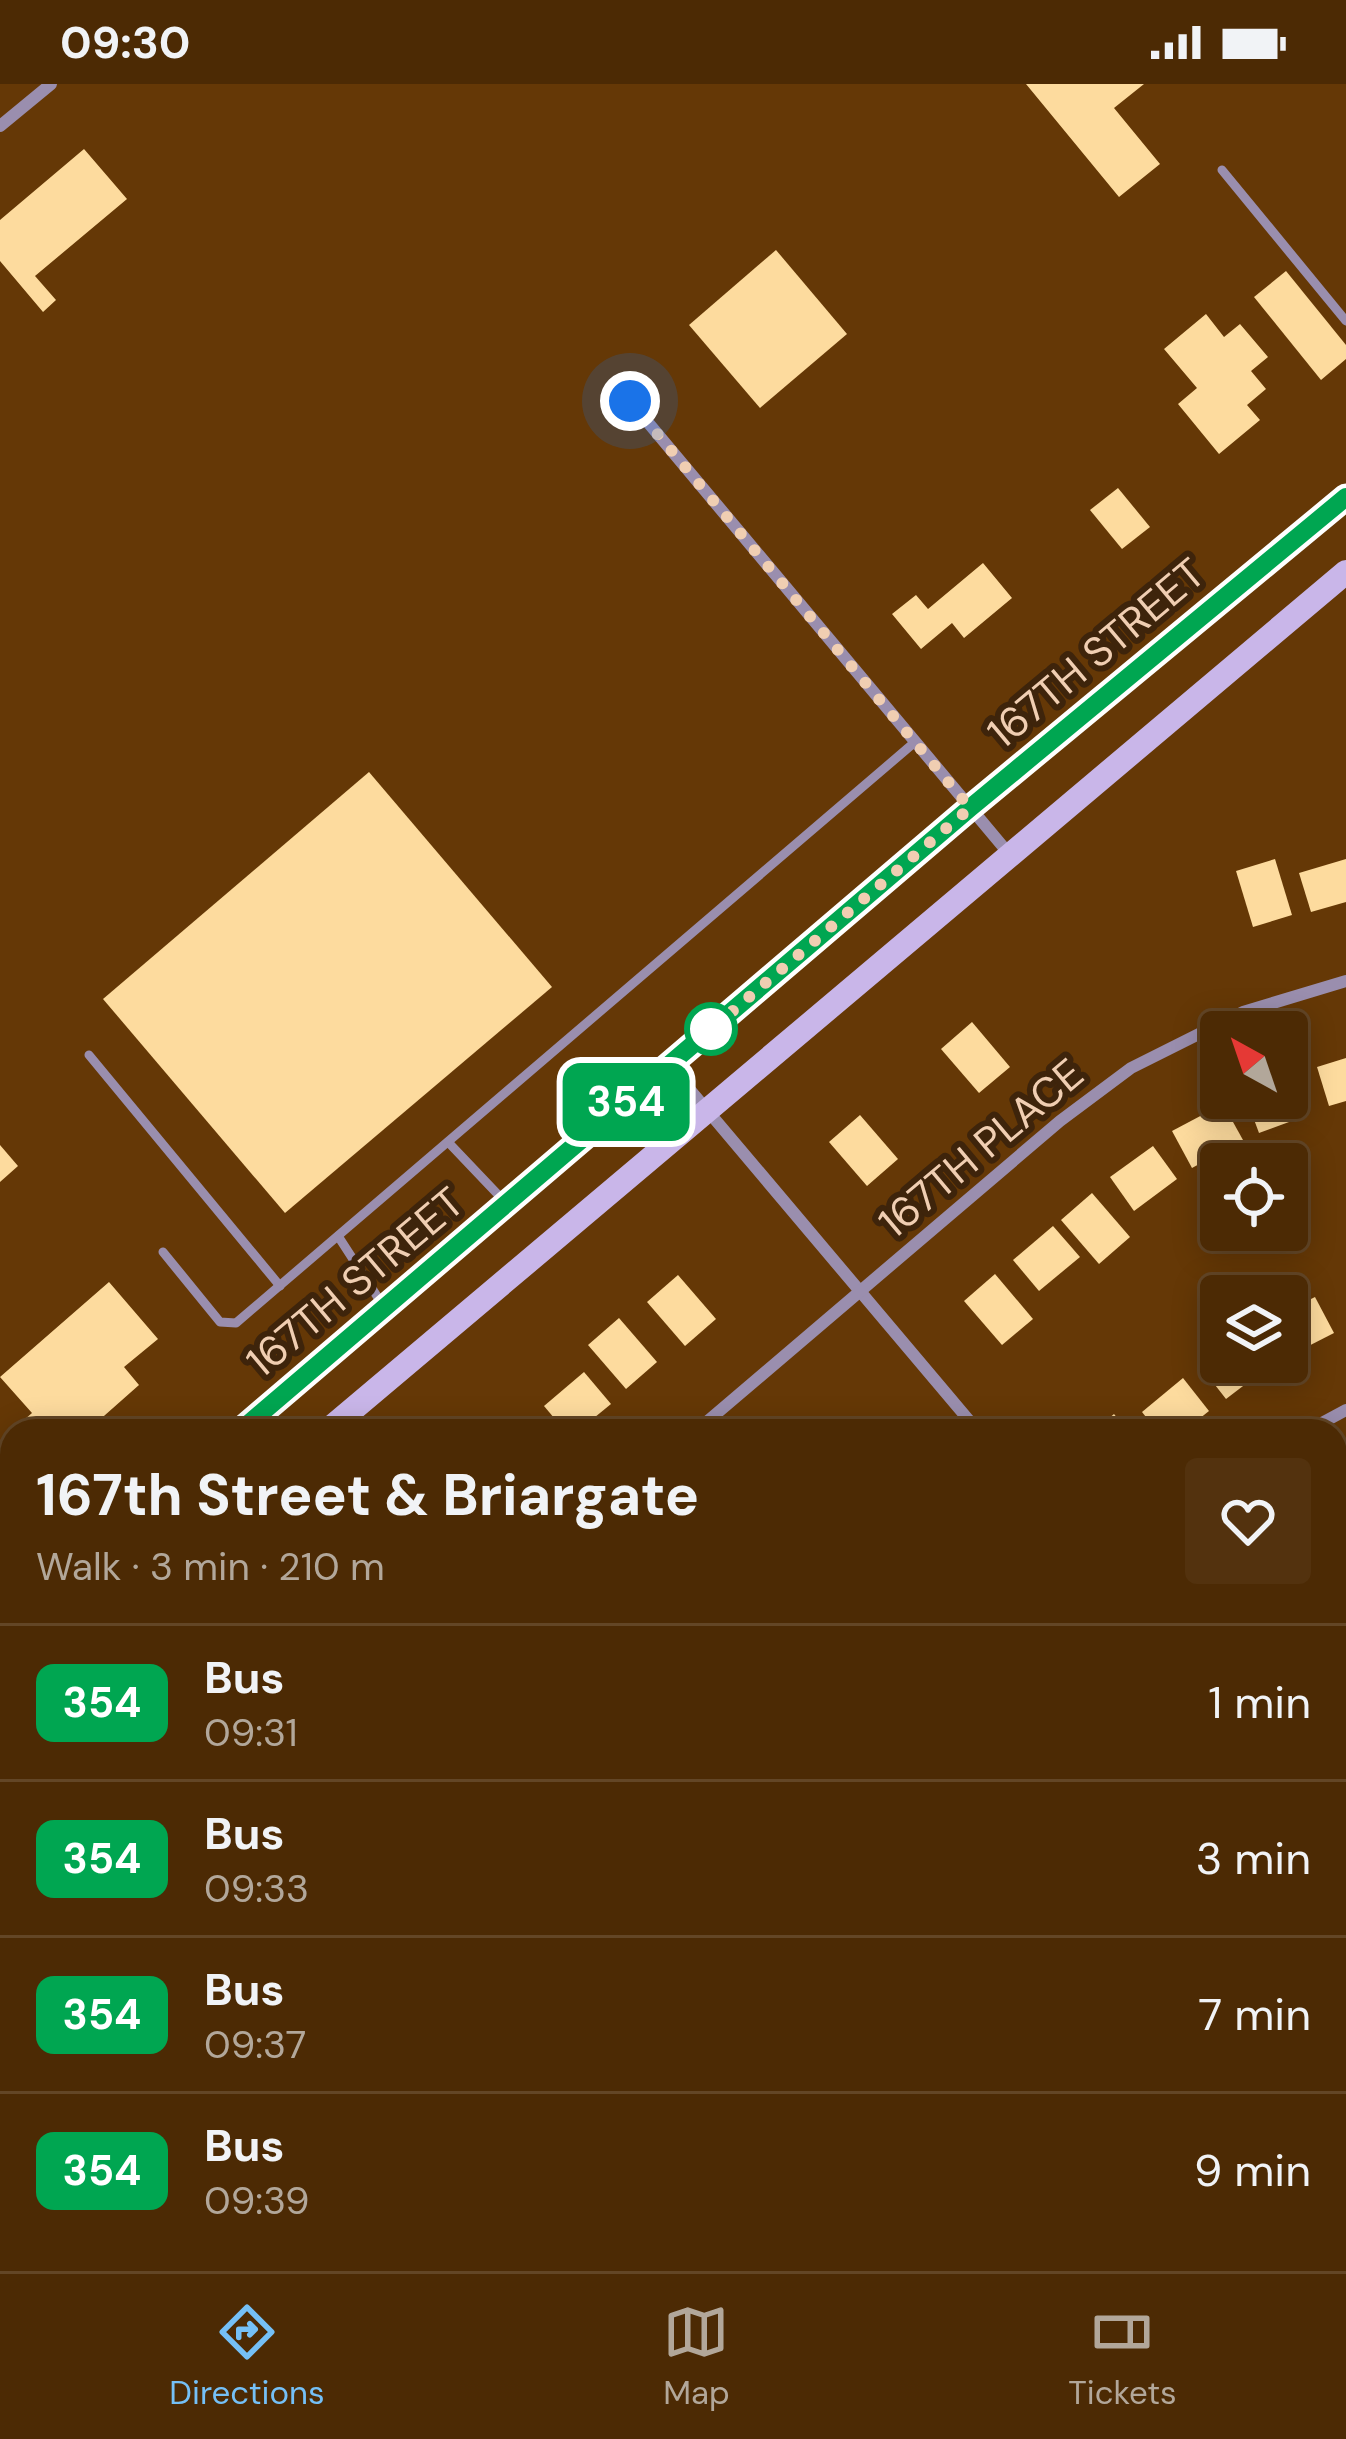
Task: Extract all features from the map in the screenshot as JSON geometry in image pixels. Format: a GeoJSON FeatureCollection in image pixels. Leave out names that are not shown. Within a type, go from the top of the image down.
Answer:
{"type":"FeatureCollection","features":[{"type":"Feature","properties":{"kind":"main road","name":"167TH STREET"},"geometry":{"type":"LineString","coordinates":[[254,1419],[970,808],[1346,496]]}},
{"type":"Feature","properties":{"kind":"main road"},"geometry":{"type":"LineString","coordinates":[[341,1419],[1346,572]]}},
{"type":"Feature","properties":{"kind":"street"},"geometry":{"type":"LineString","coordinates":[[0,126],[51,84]]}},
{"type":"Feature","properties":{"kind":"street"},"geometry":{"type":"LineString","coordinates":[[630,401],[1010,855]]}},
{"type":"Feature","properties":{"kind":"street","name":"167TH PLACE"},"geometry":{"type":"LineString","coordinates":[[710,1419],[1060,1121],[1131,1067],[1243,1012],[1346,981]]}},
{"type":"Feature","properties":{"kind":"street"},"geometry":{"type":"LineString","coordinates":[[669,1066],[968,1419]]}},
{"type":"Feature","properties":{"kind":"lane"},"geometry":{"type":"LineString","coordinates":[[1222,170],[1346,321]]}},
{"type":"Feature","properties":{"kind":"lane"},"geometry":{"type":"LineString","coordinates":[[164,1252],[220,1322],[236,1323],[915,742]]}},
{"type":"Feature","properties":{"kind":"lane"},"geometry":{"type":"LineString","coordinates":[[89,1055],[280,1286]]}},
{"type":"Feature","properties":{"kind":"lane"},"geometry":{"type":"LineString","coordinates":[[448,1142],[507,1204]]}},
{"type":"Feature","properties":{"kind":"lane"},"geometry":{"type":"LineString","coordinates":[[338,1236],[385,1308]]}},
{"type":"Feature","properties":{"kind":"building"},"geometry":{"type":"Polygon","coordinates":[[[1026,84],[1144,84],[1114,108],[1160,164],[1119,197],[1026,84]]]}},
{"type":"Feature","properties":{"kind":"building"},"geometry":{"type":"Polygon","coordinates":[[[84,149],[127,199],[35,276],[56,300],[43,312],[0,261],[0,220],[84,149]]]}},
{"type":"Feature","properties":{"kind":"building"},"geometry":{"type":"Polygon","coordinates":[[[776,250],[847,334],[760,408],[689,325],[776,250]]]}},
{"type":"Feature","properties":{"kind":"building"},"geometry":{"type":"Polygon","coordinates":[[[1286,271],[1346,345],[1346,359],[1321,380],[1254,297],[1286,271]]]}},
{"type":"Feature","properties":{"kind":"building"},"geometry":{"type":"Polygon","coordinates":[[[1206,314],[1224,337],[1240,324],[1268,357],[1251,371],[1266,389],[1247,405],[1260,420],[1219,454],[1178,404],[1197,388],[1164,349],[1206,314]]]}},
{"type":"Feature","properties":{"kind":"building"},"geometry":{"type":"Polygon","coordinates":[[[1118,488],[1150,527],[1122,549],[1090,510],[1118,488]]]}},
{"type":"Feature","properties":{"kind":"building"},"geometry":{"type":"Polygon","coordinates":[[[983,563],[1012,598],[964,638],[952,623],[921,649],[892,614],[916,595],[928,609],[983,563]]]}},
{"type":"Feature","properties":{"kind":"building"},"geometry":{"type":"Polygon","coordinates":[[[369,772],[552,987],[285,1213],[103,999],[369,772]]]}},
{"type":"Feature","properties":{"kind":"building"},"geometry":{"type":"Polygon","coordinates":[[[1275,859],[1292,915],[1253,927],[1236,871],[1275,859]]]}},
{"type":"Feature","properties":{"kind":"building"},"geometry":{"type":"Polygon","coordinates":[[[1346,859],[1346,902],[1311,912],[1299,873],[1346,859]]]}},
{"type":"Feature","properties":{"kind":"building"},"geometry":{"type":"Polygon","coordinates":[[[972,1022],[1010,1067],[979,1093],[941,1049],[972,1022]]]}},
{"type":"Feature","properties":{"kind":"building"},"geometry":{"type":"Polygon","coordinates":[[[1346,1058],[1346,1101],[1329,1106],[1317,1067],[1346,1058]]]}},
{"type":"Feature","properties":{"kind":"building"},"geometry":{"type":"Polygon","coordinates":[[[860,1115],[898,1159],[867,1186],[829,1142],[860,1115]]]}},
{"type":"Feature","properties":{"kind":"building"},"geometry":{"type":"Polygon","coordinates":[[[1200,1116],[1231,1119],[1243,1140],[1200,1143],[1200,1164],[1192,1168],[1172,1131],[1200,1116]]]}},
{"type":"Feature","properties":{"kind":"building"},"geometry":{"type":"Polygon","coordinates":[[[1254,1119],[1297,1119],[1259,1133],[1254,1119]]]}},
{"type":"Feature","properties":{"kind":"building"},"geometry":{"type":"Polygon","coordinates":[[[0,1145],[18,1166],[0,1182],[0,1145]]]}},
{"type":"Feature","properties":{"kind":"building"},"geometry":{"type":"Polygon","coordinates":[[[1153,1146],[1177,1179],[1134,1211],[1110,1177],[1153,1146]]]}},
{"type":"Feature","properties":{"kind":"building"},"geometry":{"type":"Polygon","coordinates":[[[1092,1193],[1130,1237],[1099,1264],[1061,1220],[1092,1193]]]}},
{"type":"Feature","properties":{"kind":"building"},"geometry":{"type":"Polygon","coordinates":[[[1053,1226],[1080,1257],[1039,1291],[1013,1260],[1053,1226]]]}},
{"type":"Feature","properties":{"kind":"building"},"geometry":{"type":"Polygon","coordinates":[[[995,1274],[1033,1319],[1002,1345],[964,1301],[995,1274]]]}},
{"type":"Feature","properties":{"kind":"building"},"geometry":{"type":"Polygon","coordinates":[[[678,1275],[716,1319],[685,1346],[647,1302],[678,1275]]]}},
{"type":"Feature","properties":{"kind":"building"},"geometry":{"type":"Polygon","coordinates":[[[109,1282],[158,1339],[124,1367],[139,1385],[101,1419],[25,1419],[32,1413],[0,1377],[109,1282]]]}},
{"type":"Feature","properties":{"kind":"building"},"geometry":{"type":"Polygon","coordinates":[[[1315,1297],[1334,1333],[1308,1346],[1308,1300],[1315,1297]]]}},
{"type":"Feature","properties":{"kind":"building"},"geometry":{"type":"Polygon","coordinates":[[[619,1318],[657,1362],[626,1389],[588,1345],[619,1318]]]}},
{"type":"Feature","properties":{"kind":"building"},"geometry":{"type":"Polygon","coordinates":[[[584,1372],[611,1404],[593,1419],[555,1419],[544,1406],[584,1372]]]}},
{"type":"Feature","properties":{"kind":"building"},"geometry":{"type":"Polygon","coordinates":[[[1183,1378],[1209,1411],[1199,1419],[1148,1419],[1142,1412],[1183,1378]]]}},
{"type":"Feature","properties":{"kind":"building"},"geometry":{"type":"Polygon","coordinates":[[[1214,1383],[1247,1383],[1226,1399],[1214,1383]]]}},
{"type":"Feature","properties":{"kind":"bus line","name":"354"},"geometry":{"type":"LineString","coordinates":[[254,1419],[970,808],[1346,497]]}},
{"type":"Feature","properties":{"kind":"route"},"geometry":{"type":"LineString","coordinates":[[630,401],[970,808],[700,1039],[711,1029]]}}]}
